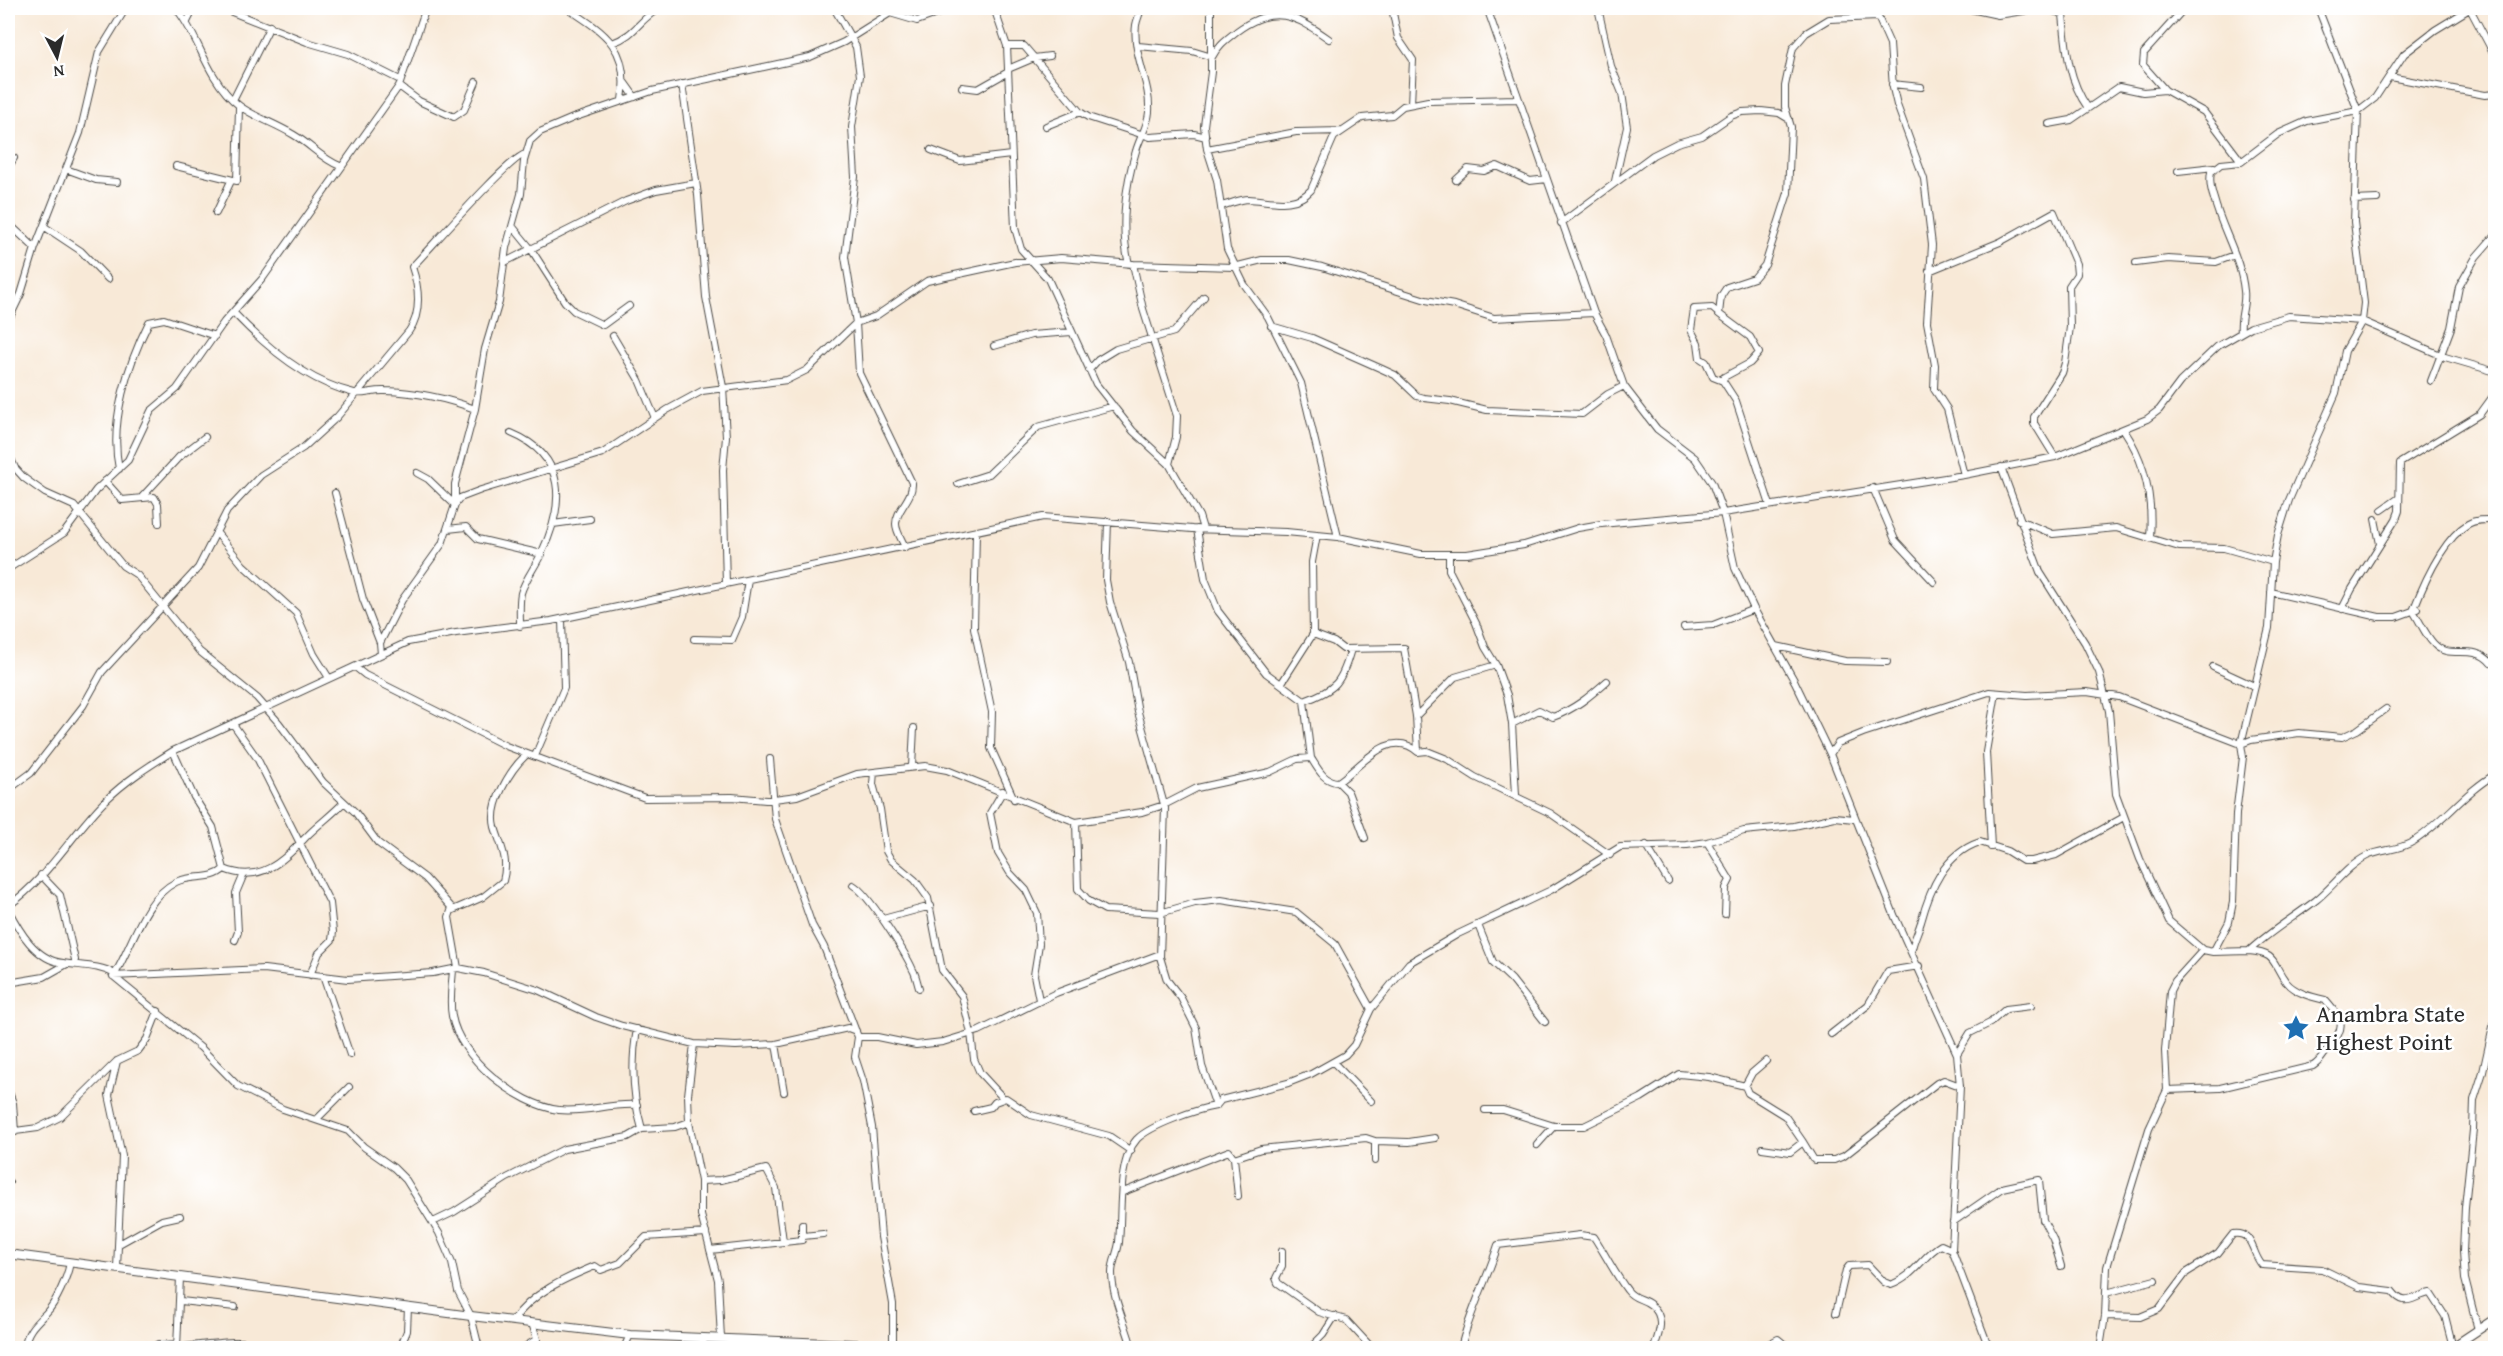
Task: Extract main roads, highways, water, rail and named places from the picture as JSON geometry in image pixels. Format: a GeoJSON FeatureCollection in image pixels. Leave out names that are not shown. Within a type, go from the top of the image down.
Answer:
{"type":"FeatureCollection","features":[{"type":"Feature","properties":{"kind":"main road"},"geometry":{"type":"LineString","coordinates":[[8,1254],[630,1335],[949,1348]]}},
{"type":"Feature","properties":{"kind":"main road"},"geometry":{"type":"LineString","coordinates":[[2452,1348],[2496,1318]]}},
{"type":"Feature","properties":{"kind":"place","name":"Anambra State Highest Point"},"geometry":{"type":"Point","coordinates":[2296,1028]}}]}
